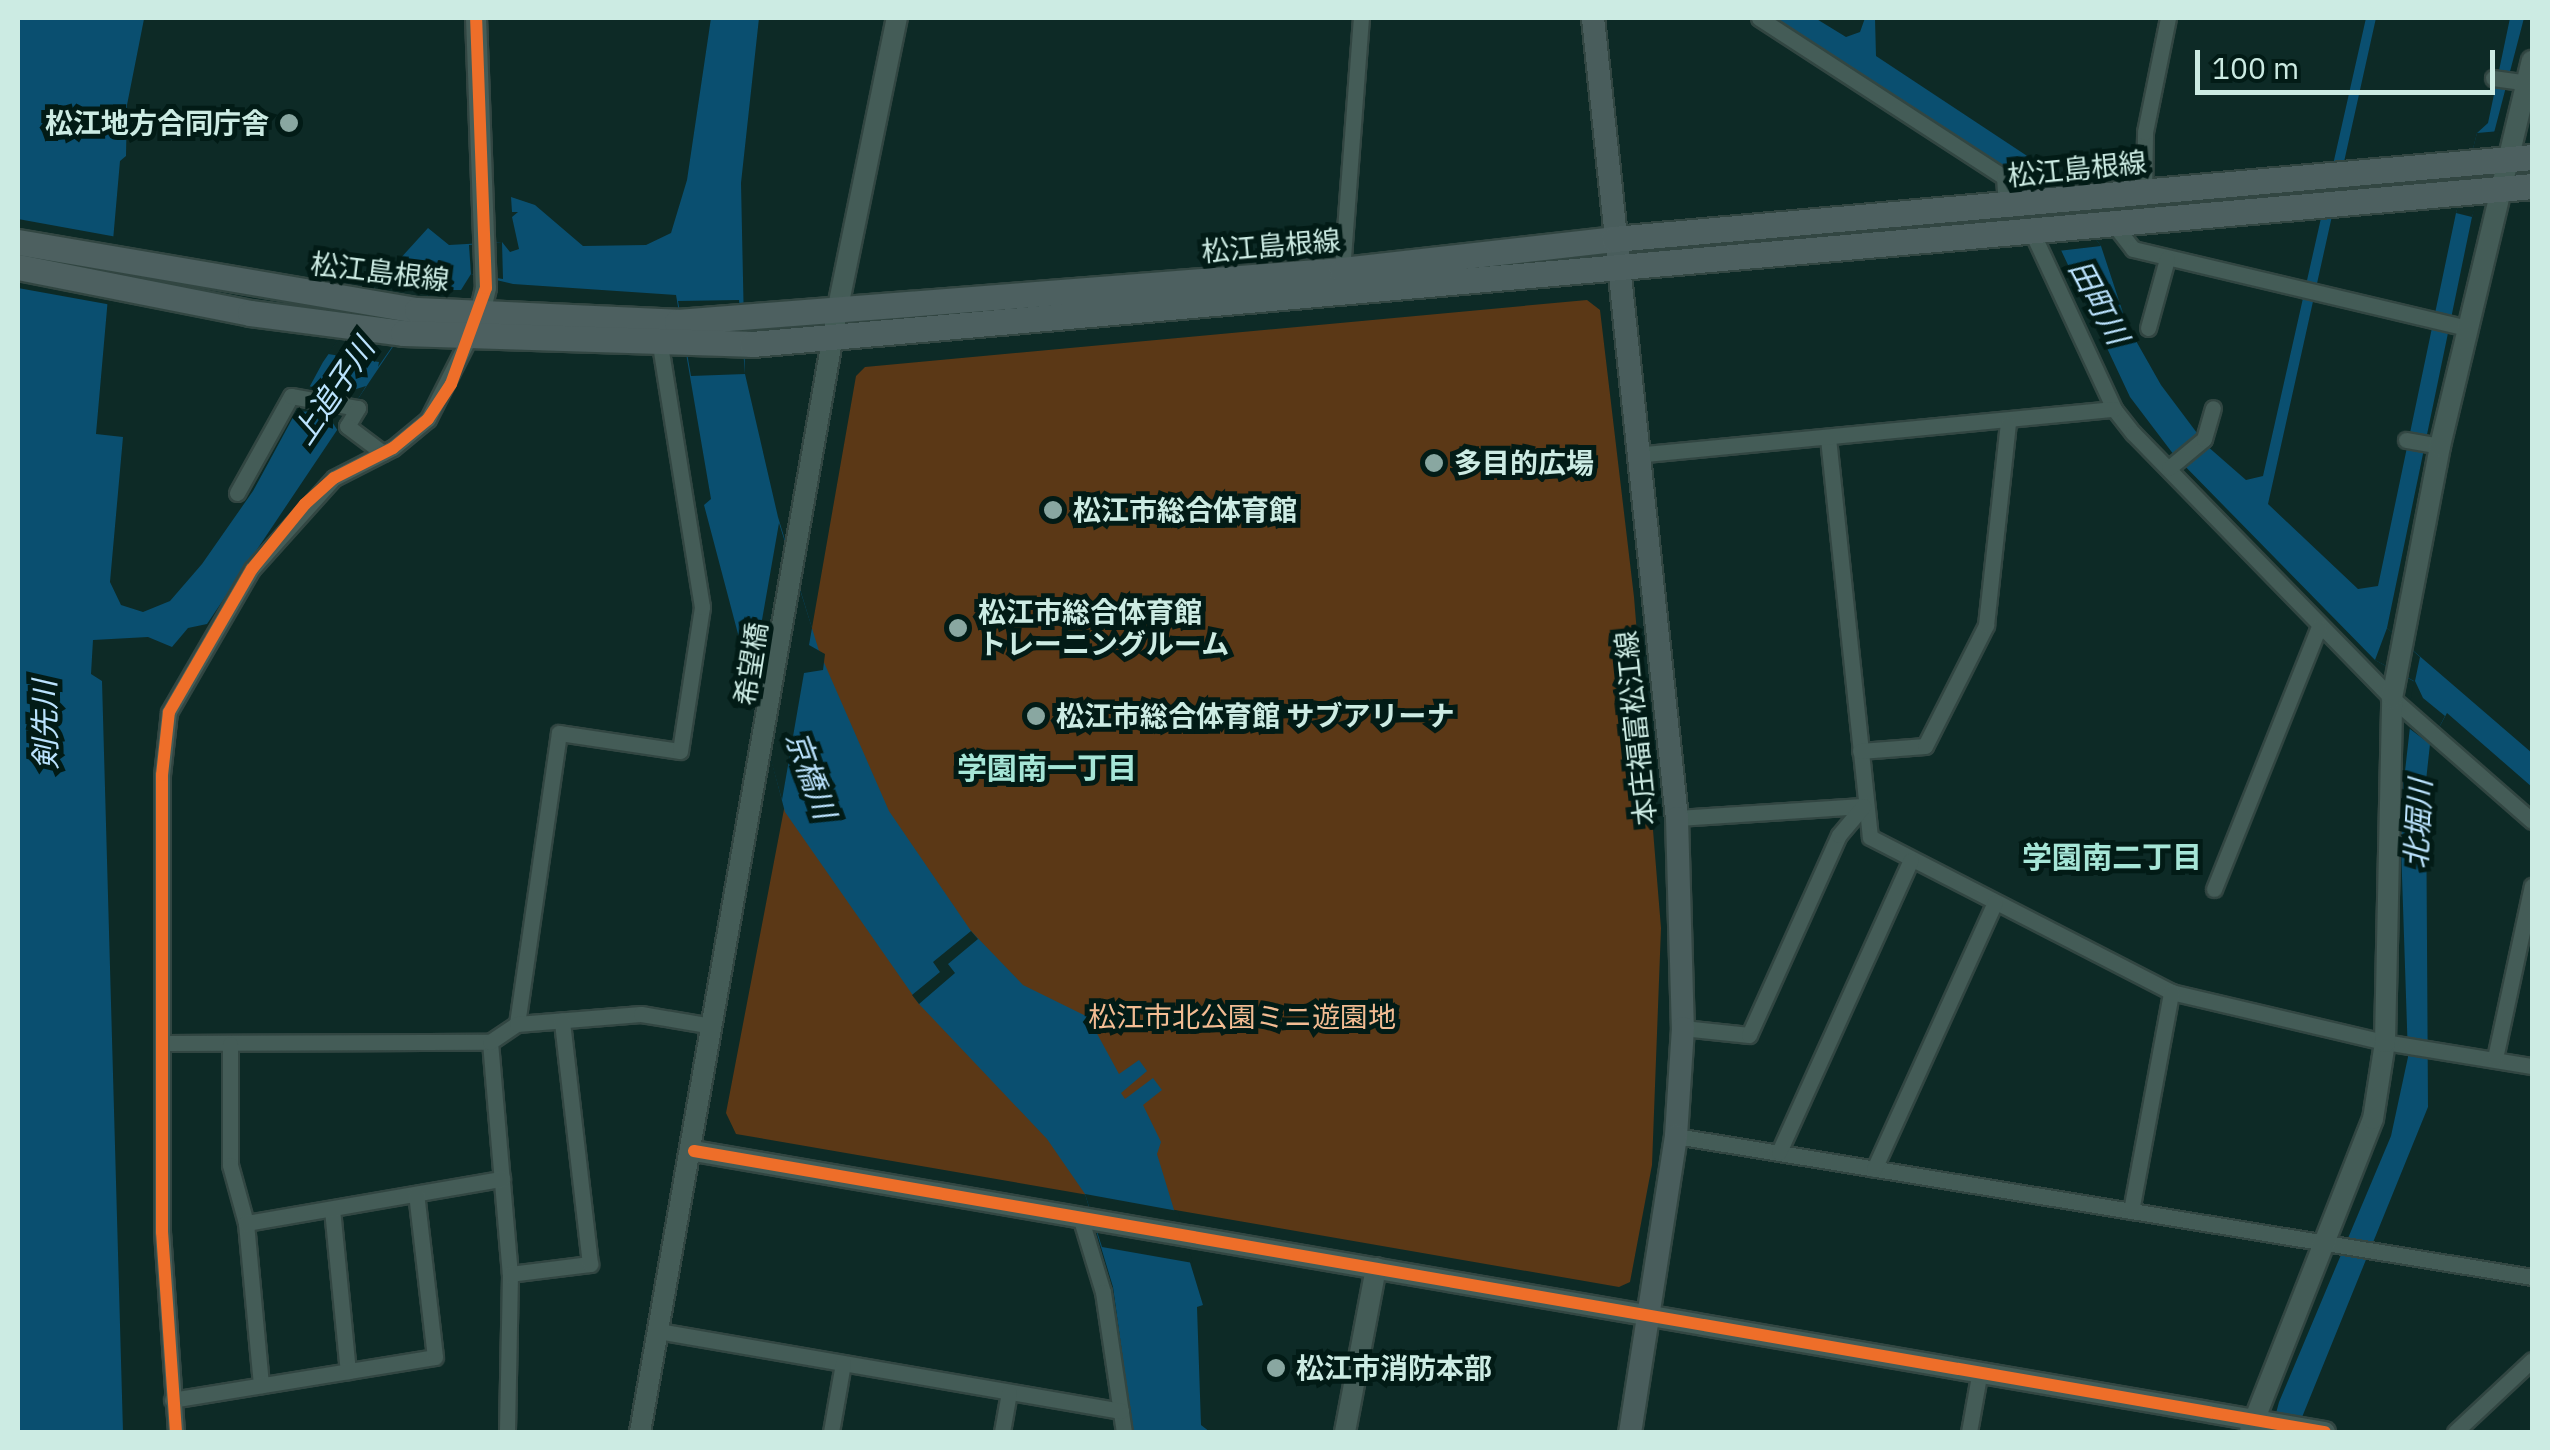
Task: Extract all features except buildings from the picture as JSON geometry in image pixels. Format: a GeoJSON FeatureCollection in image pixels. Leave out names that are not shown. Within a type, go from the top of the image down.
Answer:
{"type":"FeatureCollection","features":[{"type":"Feature","properties":{"kind":"main road","name":"本庄福富松江線"},"geometry":{"type":"LineString","coordinates":[[1593,18],[1677,818],[1684,1028],[1676,1136],[1630,1432]]}},
{"type":"Feature","properties":{"kind":"main road","name":"松江島根線"},"geometry":{"type":"LineString","coordinates":[[18,242],[341,326],[470,338],[673,338],[752,344],[833,340],[1617,267],[2027,217],[2074,200],[2512,159]]}},
{"type":"Feature","properties":{"kind":"main road","name":"松江島根線"},"geometry":{"type":"LineString","coordinates":[[18,267],[417,310],[483,300],[673,338],[752,318],[1342,270],[1614,240],[2027,217],[2101,223],[2532,186]]}},
{"type":"Feature","properties":{"kind":"street"},"geometry":{"type":"LineString","coordinates":[[176,1432],[162,1232],[166,1043],[162,775],[169,712],[252,569],[334,478],[383,453],[428,419],[470,338],[483,300],[476,18]]}},
{"type":"Feature","properties":{"kind":"street","name":"希望橋"},"geometry":{"type":"LineString","coordinates":[[640,1432],[758,790],[838,312],[897,18]]}},
{"type":"Feature","properties":{"kind":"street"},"geometry":{"type":"LineString","coordinates":[[1342,270],[1361,18]]}},
{"type":"Feature","properties":{"kind":"street"},"geometry":{"type":"LineString","coordinates":[[1758,18],[2004,177],[2027,217],[2114,410],[2173,465],[2319,628],[2532,822]]}},
{"type":"Feature","properties":{"kind":"street"},"geometry":{"type":"LineString","coordinates":[[2144,192],[2144,132],[2168,18]]}},
{"type":"Feature","properties":{"kind":"street"},"geometry":{"type":"LineString","coordinates":[[2256,1425],[2332,1242],[2394,1044],[2398,698],[2403,639],[2434,445],[2494,189],[2512,159],[2521,82],[2532,62]]}},
{"type":"Feature","properties":{"kind":"street"},"geometry":{"type":"LineString","coordinates":[[2493,78],[2521,82]]}},
{"type":"Feature","properties":{"kind":"street"},"geometry":{"type":"LineString","coordinates":[[2101,223],[2133,249],[2166,259],[2461,327]]}},
{"type":"Feature","properties":{"kind":"street"},"geometry":{"type":"LineString","coordinates":[[2148,328],[2166,259]]}},
{"type":"Feature","properties":{"kind":"street"},"geometry":{"type":"LineString","coordinates":[[516,1024],[560,733],[680,751],[702,608],[673,338]]}},
{"type":"Feature","properties":{"kind":"street"},"geometry":{"type":"LineString","coordinates":[[236,493],[290,396],[358,408],[348,426],[383,453]]}},
{"type":"Feature","properties":{"kind":"street"},"geometry":{"type":"LineString","coordinates":[[2173,465],[2204,439],[2213,408]]}},
{"type":"Feature","properties":{"kind":"street"},"geometry":{"type":"LineString","coordinates":[[1636,455],[2008,424],[2114,410]]}},
{"type":"Feature","properties":{"kind":"street"},"geometry":{"type":"LineString","coordinates":[[1860,751],[1925,746],[1986,625],[2008,424]]}},
{"type":"Feature","properties":{"kind":"street"},"geometry":{"type":"LineString","coordinates":[[1828,438],[1863,806],[1870,837],[2171,992],[2394,1044],[2532,1066]]}},
{"type":"Feature","properties":{"kind":"street"},"geometry":{"type":"LineString","coordinates":[[2406,440],[2434,445]]}},
{"type":"Feature","properties":{"kind":"street"},"geometry":{"type":"LineString","coordinates":[[2214,889],[2319,628]]}},
{"type":"Feature","properties":{"kind":"street"},"geometry":{"type":"LineString","coordinates":[[1677,818],[1863,806]]}},
{"type":"Feature","properties":{"kind":"street"},"geometry":{"type":"LineString","coordinates":[[1684,1028],[1748,1035],[1839,835],[1863,806]]}},
{"type":"Feature","properties":{"kind":"street"},"geometry":{"type":"LineString","coordinates":[[1779,1152],[1911,860]]}},
{"type":"Feature","properties":{"kind":"street"},"geometry":{"type":"LineString","coordinates":[[2496,1058],[2532,886]]}},
{"type":"Feature","properties":{"kind":"street"},"geometry":{"type":"LineString","coordinates":[[1874,1169],[1996,902]]}},
{"type":"Feature","properties":{"kind":"street"},"geometry":{"type":"LineString","coordinates":[[2131,1210],[2171,992]]}},
{"type":"Feature","properties":{"kind":"street"},"geometry":{"type":"LineString","coordinates":[[166,1043],[490,1042],[516,1024],[640,1014],[713,1026]]}},
{"type":"Feature","properties":{"kind":"street"},"geometry":{"type":"LineString","coordinates":[[510,1274],[590,1264],[562,1021]]}},
{"type":"Feature","properties":{"kind":"street"},"geometry":{"type":"LineString","coordinates":[[490,1042],[510,1274],[507,1432]]}},
{"type":"Feature","properties":{"kind":"street"},"geometry":{"type":"LineString","coordinates":[[230,1044],[230,1165],[246,1222],[261,1386]]}},
{"type":"Feature","properties":{"kind":"street"},"geometry":{"type":"LineString","coordinates":[[1676,1136],[2532,1277]]}},
{"type":"Feature","properties":{"kind":"street"},"geometry":{"type":"LineString","coordinates":[[694,1151],[1082,1222],[1650,1312],[1980,1370],[2256,1425],[2314,1431]]}},
{"type":"Feature","properties":{"kind":"street"},"geometry":{"type":"LineString","coordinates":[[246,1222],[502,1178]]}},
{"type":"Feature","properties":{"kind":"street"},"geometry":{"type":"LineString","coordinates":[[172,1400],[435,1357],[416,1194]]}},
{"type":"Feature","properties":{"kind":"street"},"geometry":{"type":"LineString","coordinates":[[332,1208],[348,1371]]}},
{"type":"Feature","properties":{"kind":"street"},"geometry":{"type":"LineString","coordinates":[[1082,1222],[1104,1292],[1124,1432]]}},
{"type":"Feature","properties":{"kind":"street"},"geometry":{"type":"LineString","coordinates":[[1345,1432],[1376,1268]]}},
{"type":"Feature","properties":{"kind":"street"},"geometry":{"type":"LineString","coordinates":[[658,1330],[1121,1411]]}},
{"type":"Feature","properties":{"kind":"street"},"geometry":{"type":"LineString","coordinates":[[2454,1432],[2532,1360]]}},
{"type":"Feature","properties":{"kind":"street"},"geometry":{"type":"LineString","coordinates":[[831,1432],[843,1363]]}},
{"type":"Feature","properties":{"kind":"street"},"geometry":{"type":"LineString","coordinates":[[1969,1432],[1980,1370]]}},
{"type":"Feature","properties":{"kind":"street"},"geometry":{"type":"LineString","coordinates":[[1002,1432],[1009,1393]]}},
{"type":"Feature","properties":{"kind":"green space","name":"松江市北公園ミニ遊園地"},"geometry":{"type":"Polygon","coordinates":[[[1587,300],[1600,310],[1634,597],[1661,928],[1652,1165],[1630,1282],[1619,1287],[736,1134],[726,1113],[814,652],[809,645],[856,376],[865,367],[1587,300]]]}},
{"type":"Feature","properties":{"kind":"water"},"geometry":{"type":"Polygon","coordinates":[[[18,18],[144,19],[127,105],[126,156],[120,161],[96,434],[123,437],[110,582],[121,605],[143,612],[170,601],[202,564],[253,491],[323,362],[378,283],[428,228],[449,245],[502,242],[510,252],[519,249],[512,217],[518,212],[512,212],[511,197],[535,205],[583,246],[646,245],[671,233],[687,180],[711,18],[759,18],[741,183],[745,374],[778,517],[819,651],[889,811],[971,931],[1023,985],[1088,1017],[1119,1074],[1139,1060],[1147,1071],[1121,1093],[1125,1099],[1153,1078],[1162,1090],[1143,1105],[1161,1142],[1157,1154],[1203,1305],[1197,1307],[1201,1425],[1210,1432],[1133,1432],[1113,1287],[1085,1194],[1047,1139],[919,1004],[785,812],[704,505],[711,499],[676,295],[513,284],[471,274],[461,290],[431,290],[207,624],[188,628],[172,647],[148,637],[93,640],[91,674],[102,681],[123,1432],[18,1432],[18,18]]]}},
{"type":"Feature","properties":{"kind":"water"},"geometry":{"type":"Polygon","coordinates":[[[1773,18],[1815,18],[1846,37],[1860,32],[1865,18],[1875,18],[1876,56],[2041,165],[2101,246],[2127,325],[2161,385],[2206,445],[2246,480],[2263,476],[2366,18],[2376,18],[2268,504],[2358,589],[2378,586],[2456,213],[2477,133],[2488,123],[2510,18],[2524,18],[2472,217],[2387,628],[2532,753],[2532,787],[2447,713],[2430,744],[2426,781],[2428,1107],[2296,1432],[2271,1432],[2279,1402],[2391,1136],[2408,1057],[2400,816],[2415,682],[2375,660],[2174,455],[2130,397],[2045,216],[2008,170],[1773,18]]]}},
{"type":"Feature","properties":{"kind":"pier"},"geometry":{"type":"Polygon","coordinates":[[[2500,131],[2472,217],[2456,213],[2477,133],[2500,131]]]}},
{"type":"Feature","properties":{"kind":"pier"},"geometry":{"type":"Polygon","coordinates":[[[2047,174],[2101,246],[2058,251],[2045,216],[2014,178],[2047,174]]]}},
{"type":"Feature","properties":{"kind":"pier"},"geometry":{"type":"Polygon","coordinates":[[[18,219],[117,237],[112,305],[18,288],[18,219]]]}},
{"type":"Feature","properties":{"kind":"pier"},"geometry":{"type":"Polygon","coordinates":[[[502,242],[503,279],[471,274],[469,245],[502,242]]]}},
{"type":"Feature","properties":{"kind":"pier"},"geometry":{"type":"Polygon","coordinates":[[[378,283],[432,289],[378,367],[379,362],[328,354],[378,283]]]}},
{"type":"Feature","properties":{"kind":"pier"},"geometry":{"type":"Polygon","coordinates":[[[739,300],[745,374],[691,376],[678,301],[739,300]]]}},
{"type":"Feature","properties":{"kind":"pier"},"geometry":{"type":"Polygon","coordinates":[[[308,386],[343,393],[366,386],[338,431],[325,411],[293,412],[308,386]]]}},
{"type":"Feature","properties":{"kind":"pier"},"geometry":{"type":"Polygon","coordinates":[[[779,523],[812,628],[809,645],[825,654],[823,670],[804,673],[782,800],[751,688],[754,665],[737,656],[738,640],[759,637],[779,523]]]}},
{"type":"Feature","properties":{"kind":"pier"},"geometry":{"type":"Polygon","coordinates":[[[2387,628],[2420,657],[2415,681],[2423,698],[2445,716],[2430,744],[2406,726],[2414,681],[2375,660],[2387,628]]]}},
{"type":"Feature","properties":{"kind":"pier"},"geometry":{"type":"Polygon","coordinates":[[[971,931],[978,939],[948,964],[955,973],[919,1004],[912,995],[940,972],[933,962],[971,931]]]}},
{"type":"Feature","properties":{"kind":"pier"},"geometry":{"type":"Polygon","coordinates":[[[1085,1194],[1178,1211],[1193,1263],[1102,1247],[1085,1194]]]}},
{"type":"Feature","properties":{"kind":"cycle path"},"geometry":{"type":"LineString","coordinates":[[176,1432],[162,1232],[162,775],[169,712],[252,569],[305,504],[334,478],[393,448],[428,419],[451,384],[486,288],[476,18]]}},
{"type":"Feature","properties":{"kind":"cycle path"},"geometry":{"type":"LineString","coordinates":[[694,1151],[2325,1432]]}},
{"type":"Feature","properties":{"kind":"place","name":"松江地方合同庁舎"},"geometry":{"type":"Point","coordinates":[289,123]}},
{"type":"Feature","properties":{"kind":"place","name":"多目的広場"},"geometry":{"type":"Point","coordinates":[1434,463]}},
{"type":"Feature","properties":{"kind":"place","name":"松江市総合体育館"},"geometry":{"type":"Point","coordinates":[1053,510]}},
{"type":"Feature","properties":{"kind":"place","name":"松江市総合体育館 トレーニングルーム"},"geometry":{"type":"Point","coordinates":[958,628]}},
{"type":"Feature","properties":{"kind":"place","name":"松江市総合体育館 サブアリーナ"},"geometry":{"type":"Point","coordinates":[1036,716]}},
{"type":"Feature","properties":{"kind":"place","name":"松江市消防本部"},"geometry":{"type":"Point","coordinates":[1276,1368]}},
{"type":"Feature","properties":{"kind":"district","name":"学園南一丁目"},"geometry":{"type":"Point","coordinates":[1047,768]}},
{"type":"Feature","properties":{"kind":"district","name":"学園南二丁目"},"geometry":{"type":"Point","coordinates":[2112,857]}},
{"type":"Feature","properties":{"kind":"water label","name":"田町川"},"geometry":{"type":"Point","coordinates":[2099,302]}},
{"type":"Feature","properties":{"kind":"water label","name":"上追子川"},"geometry":{"type":"Point","coordinates":[333,391]}},
{"type":"Feature","properties":{"kind":"water label","name":"剣先川"},"geometry":{"type":"Point","coordinates":[45,725]}},
{"type":"Feature","properties":{"kind":"water label","name":"京橋川"},"geometry":{"type":"Point","coordinates":[811,775]}},
{"type":"Feature","properties":{"kind":"water label","name":"北堀川"},"geometry":{"type":"Point","coordinates":[2418,824]}}]}
